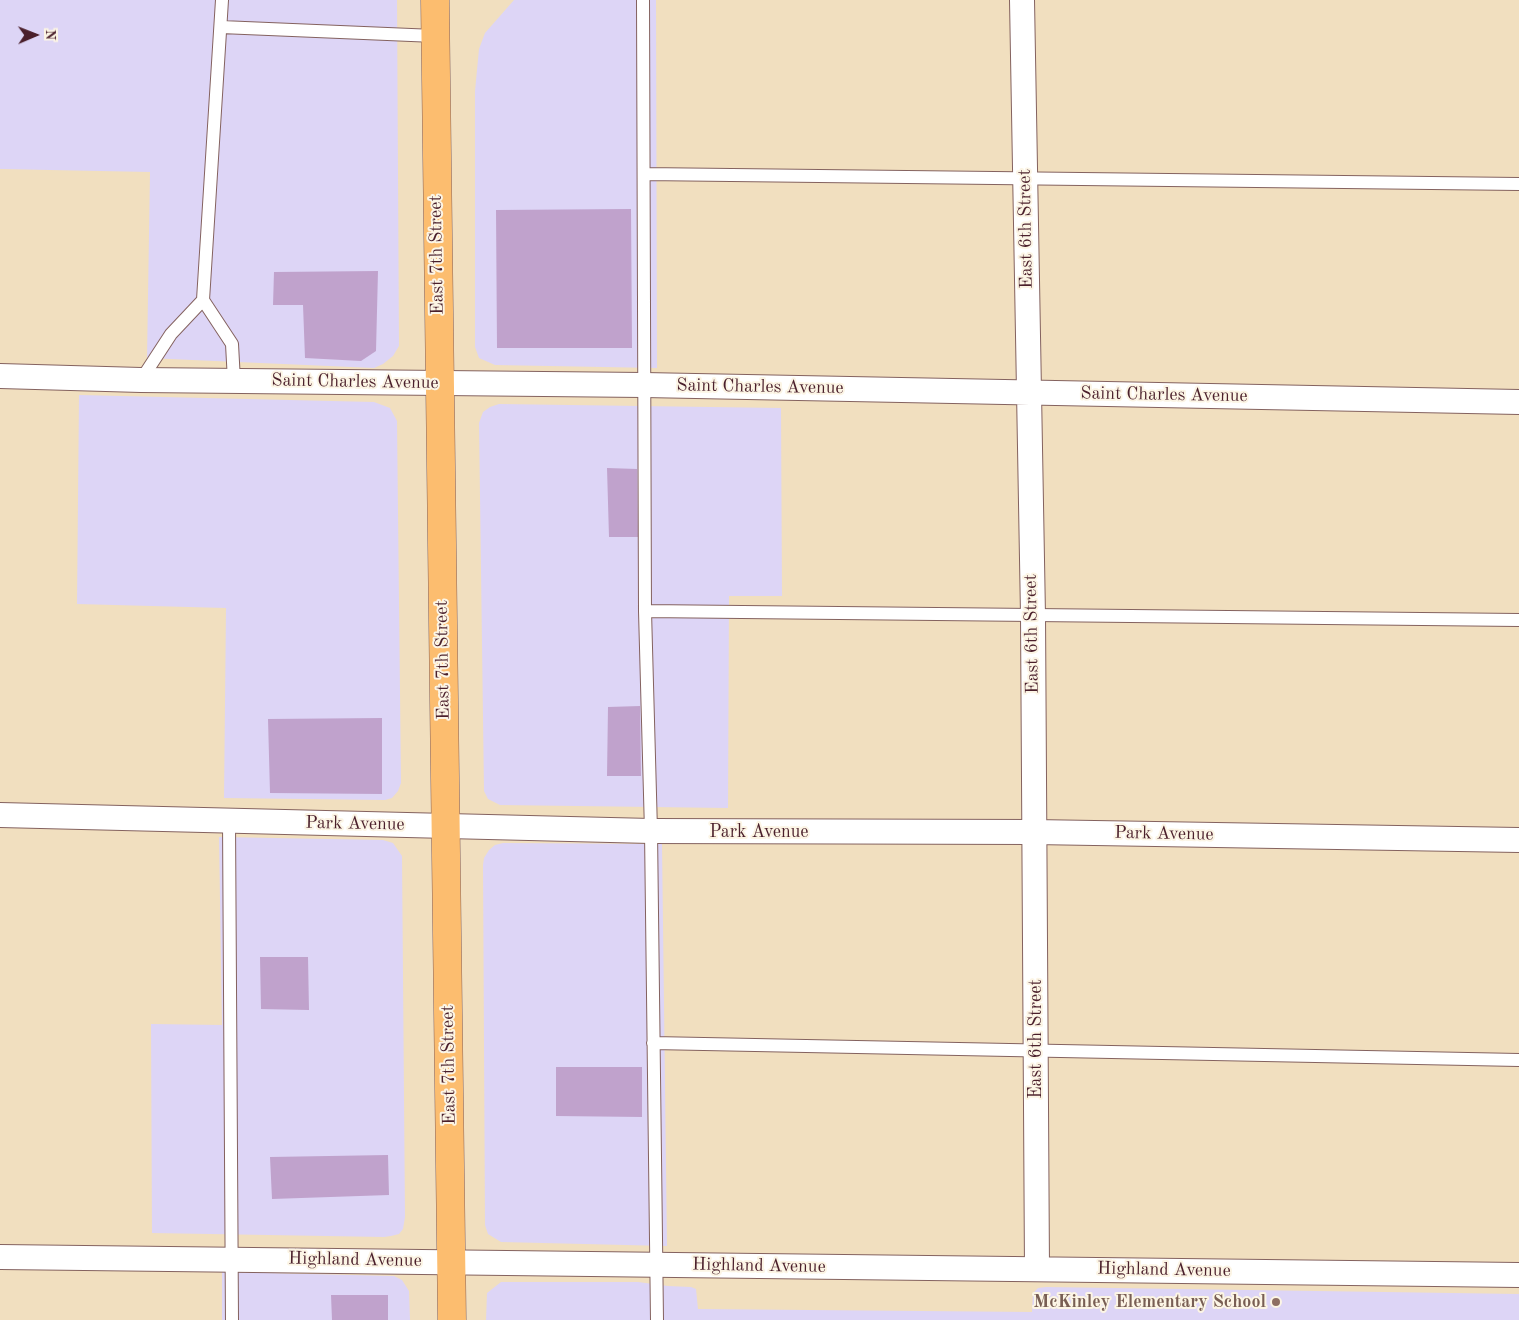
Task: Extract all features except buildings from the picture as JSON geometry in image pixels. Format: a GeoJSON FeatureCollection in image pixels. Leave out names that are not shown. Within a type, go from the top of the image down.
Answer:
{"type":"FeatureCollection","features":[{"type":"Feature","properties":{"kind":"main road","name":"East 7th Street"},"geometry":{"type":"LineString","coordinates":[[435,0],[452,1320]]}},
{"type":"Feature","properties":{"kind":"street","name":"East 6th Street"},"geometry":{"type":"LineString","coordinates":[[1022,0],[1032,615],[1037,1269]]}},
{"type":"Feature","properties":{"kind":"street","name":"Saint Charles Avenue"},"geometry":{"type":"LineString","coordinates":[[0,376],[141,380],[644,385],[1519,402]]}},
{"type":"Feature","properties":{"kind":"street","name":"Park Avenue"},"geometry":{"type":"LineString","coordinates":[[0,815],[651,831],[1034,832],[1519,840]]}},
{"type":"Feature","properties":{"kind":"street","name":"Highland Avenue"},"geometry":{"type":"LineString","coordinates":[[0,1257],[1519,1275]]}},
{"type":"Feature","properties":{"kind":"lane"},"geometry":{"type":"LineString","coordinates":[[222,0],[203,300],[232,344],[234,381]]}},
{"type":"Feature","properties":{"kind":"lane"},"geometry":{"type":"LineString","coordinates":[[643,0],[645,612],[651,831],[657,1320]]}},
{"type":"Feature","properties":{"kind":"lane"},"geometry":{"type":"LineString","coordinates":[[221,27],[435,36]]}},
{"type":"Feature","properties":{"kind":"lane"},"geometry":{"type":"LineString","coordinates":[[644,174],[1519,184]]}},
{"type":"Feature","properties":{"kind":"lane"},"geometry":{"type":"LineString","coordinates":[[141,380],[171,334],[203,300]]}},
{"type":"Feature","properties":{"kind":"lane"},"geometry":{"type":"LineString","coordinates":[[645,612],[1519,620]]}},
{"type":"Feature","properties":{"kind":"lane"},"geometry":{"type":"LineString","coordinates":[[229,821],[232,1320]]}},
{"type":"Feature","properties":{"kind":"lane"},"geometry":{"type":"LineString","coordinates":[[654,1043],[1519,1060]]}},
{"type":"Feature","properties":{"kind":"shaded area"},"geometry":{"type":"Polygon","coordinates":[[[0,0],[397,0],[399,346],[393,356],[374,368],[147,358],[150,172],[0,169],[0,0]]]}},
{"type":"Feature","properties":{"kind":"shaded area"},"geometry":{"type":"Polygon","coordinates":[[[514,0],[656,0],[657,368],[495,365],[479,358],[475,347],[475,91],[479,49],[485,33],[514,0]]]}},
{"type":"Feature","properties":{"kind":"shaded area"},"geometry":{"type":"Polygon","coordinates":[[[79,395],[374,402],[390,408],[397,421],[401,783],[398,791],[392,798],[385,800],[224,798],[226,608],[77,604],[79,395]]]}},
{"type":"Feature","properties":{"kind":"shaded area"},"geometry":{"type":"Polygon","coordinates":[[[499,404],[781,408],[782,596],[729,596],[728,808],[500,805],[488,799],[484,791],[479,423],[483,412],[499,404]]]}},
{"type":"Feature","properties":{"kind":"shaded area"},"geometry":{"type":"Polygon","coordinates":[[[219,837],[383,840],[393,843],[402,856],[405,1217],[403,1229],[399,1234],[384,1237],[152,1233],[151,1024],[222,1025],[219,837]]]}},
{"type":"Feature","properties":{"kind":"shaded area"},"geometry":{"type":"Polygon","coordinates":[[[503,843],[662,844],[667,1246],[501,1242],[488,1234],[485,1225],[483,865],[484,858],[489,850],[495,845],[503,843]]]}},
{"type":"Feature","properties":{"kind":"shaded area"},"geometry":{"type":"Polygon","coordinates":[[[222,1272],[394,1276],[402,1280],[409,1291],[410,1320],[222,1320],[222,1272]]]}},
{"type":"Feature","properties":{"kind":"shaded area","name":"McKinley Elementary School"},"geometry":{"type":"Polygon","coordinates":[[[501,1282],[638,1282],[691,1287],[696,1289],[698,1309],[1032,1312],[1033,1293],[1038,1288],[1046,1287],[1519,1294],[1519,1320],[486,1320],[487,1293],[501,1282]]]}},
{"type":"Feature","properties":{"kind":"place","name":"McKinley Elementary School"},"geometry":{"type":"Point","coordinates":[1276,1302]}}]}
